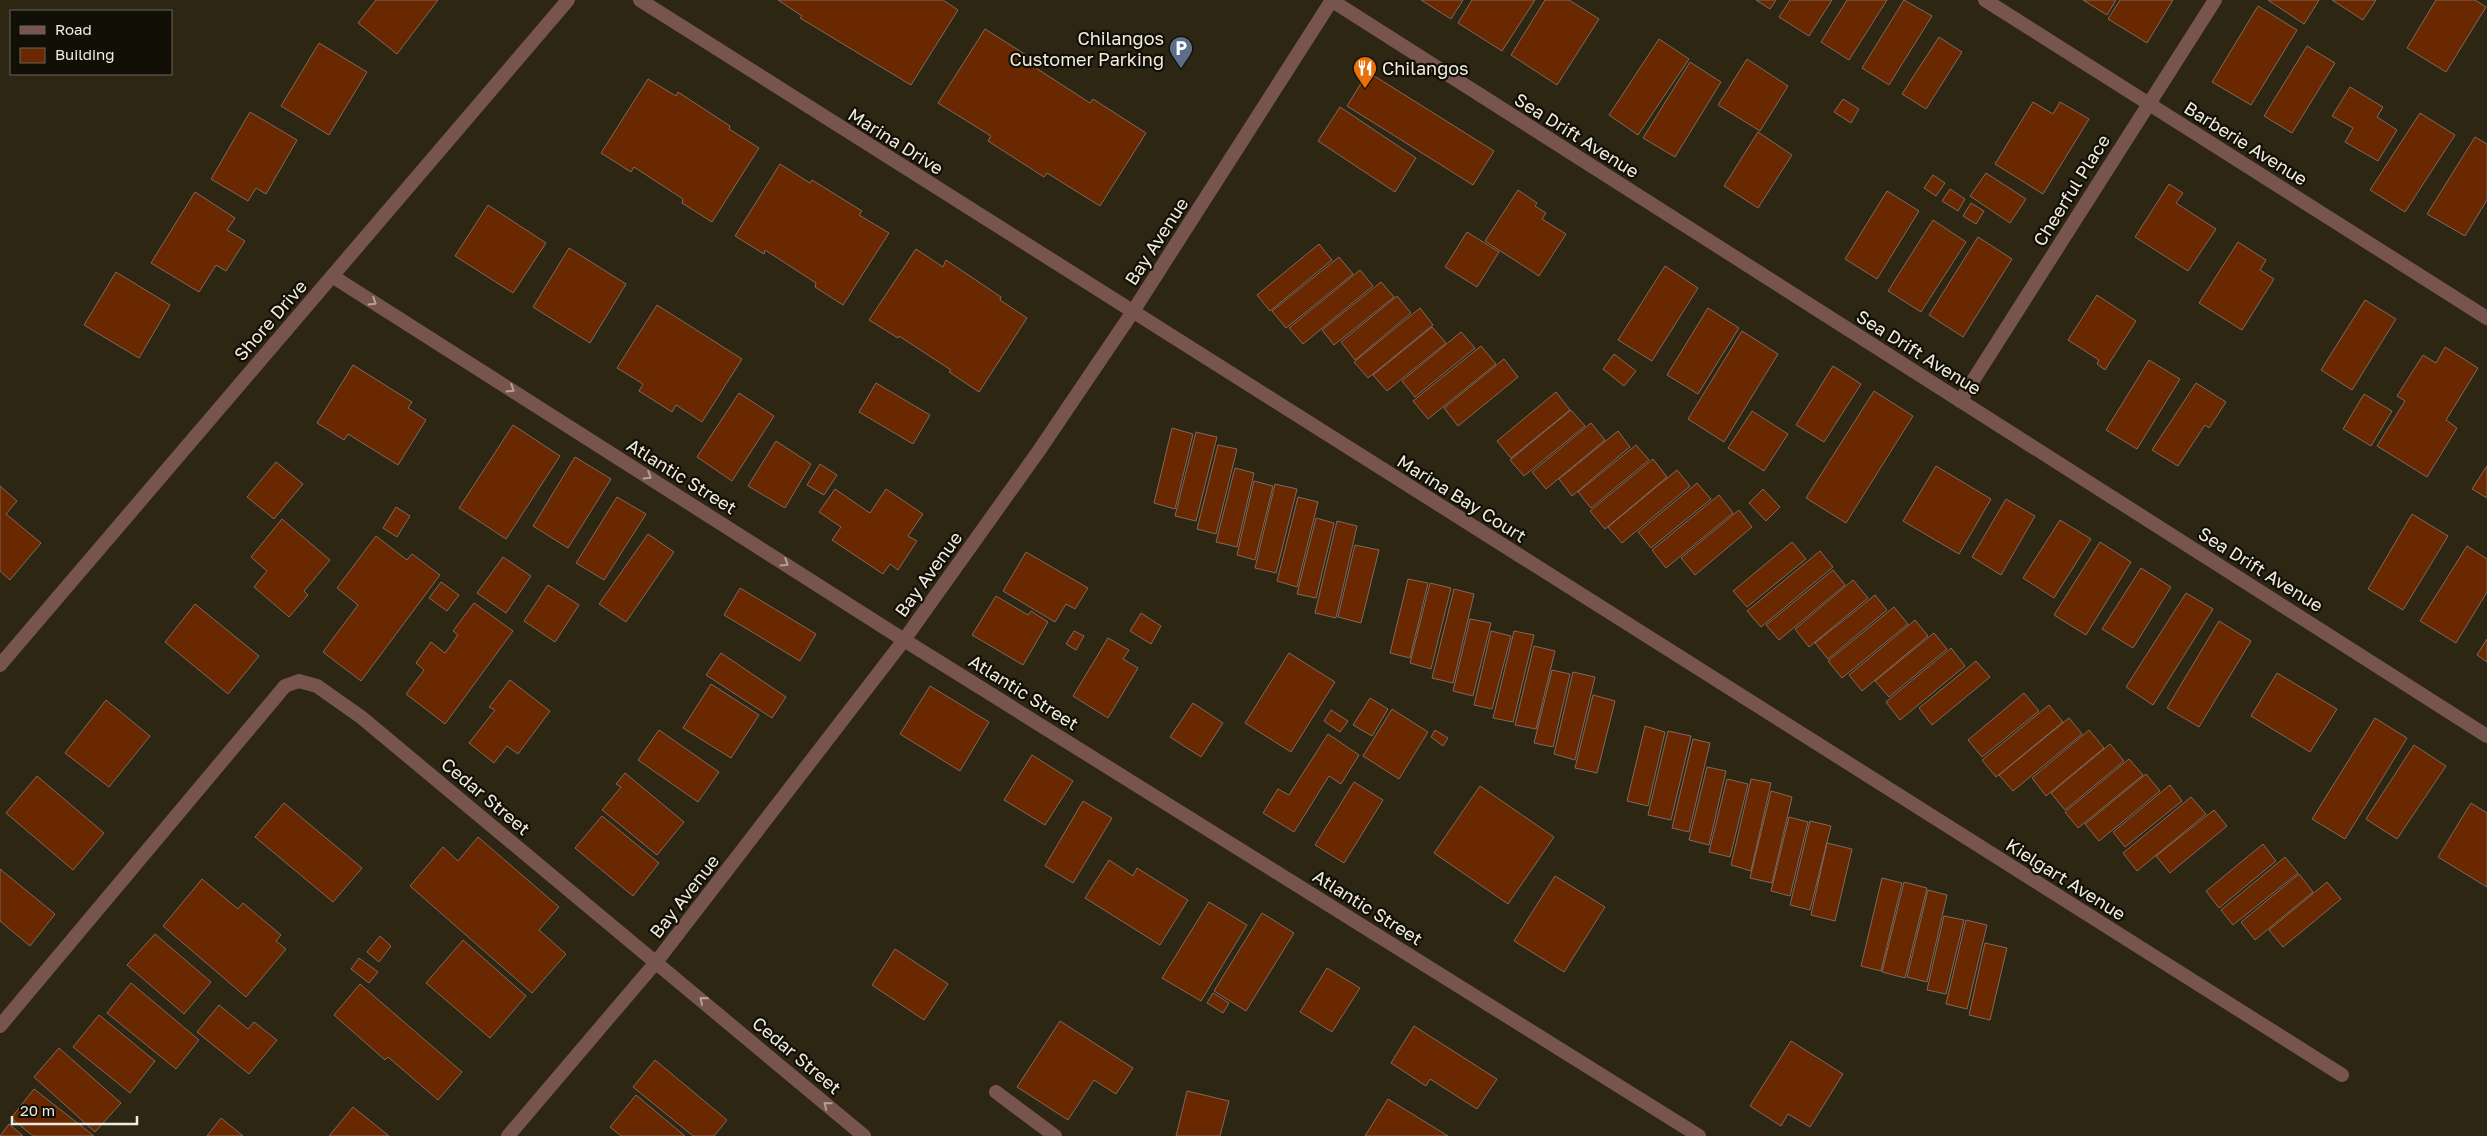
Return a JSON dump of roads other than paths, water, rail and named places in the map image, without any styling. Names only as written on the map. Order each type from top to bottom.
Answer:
[{"type":"street","name":"Shore Drive","points":[[0,665],[568,0]]},
{"type":"street","name":"Marina Drive","points":[[640,0],[1132,313]]},
{"type":"street","name":"Bay Avenue","points":[[508,1136],[657,962],[904,640],[1038,452],[1132,313],[1332,0]]},
{"type":"street","name":"Sea Drift Avenue","points":[[1332,0],[2487,736]]},
{"type":"street","name":"Barberie Avenue","points":[[1985,0],[2487,318]]},
{"type":"street","name":"Cheerful Place","points":[[1960,401],[2215,0]]},
{"type":"street","name":"Atlantic Street","points":[[332,276],[904,640],[1699,1136]]},
{"type":"street","name":"Marina Bay Court","points":[[1132,313],[1770,716]]},
{"type":"street","name":"Cedar Street","points":[[0,1026],[285,686],[299,681],[318,686],[361,717],[864,1136]]},
{"type":"street","name":"Kielgart Avenue","points":[[1770,716],[2342,1075]]},
{"type":"street","points":[[996,1092],[1055,1136]]},
{"type":"place","name":"Chilangos Customer Parking","points":[[1181,69]]},
{"type":"place","name":"Chilangos","points":[[1365,89]]}]
